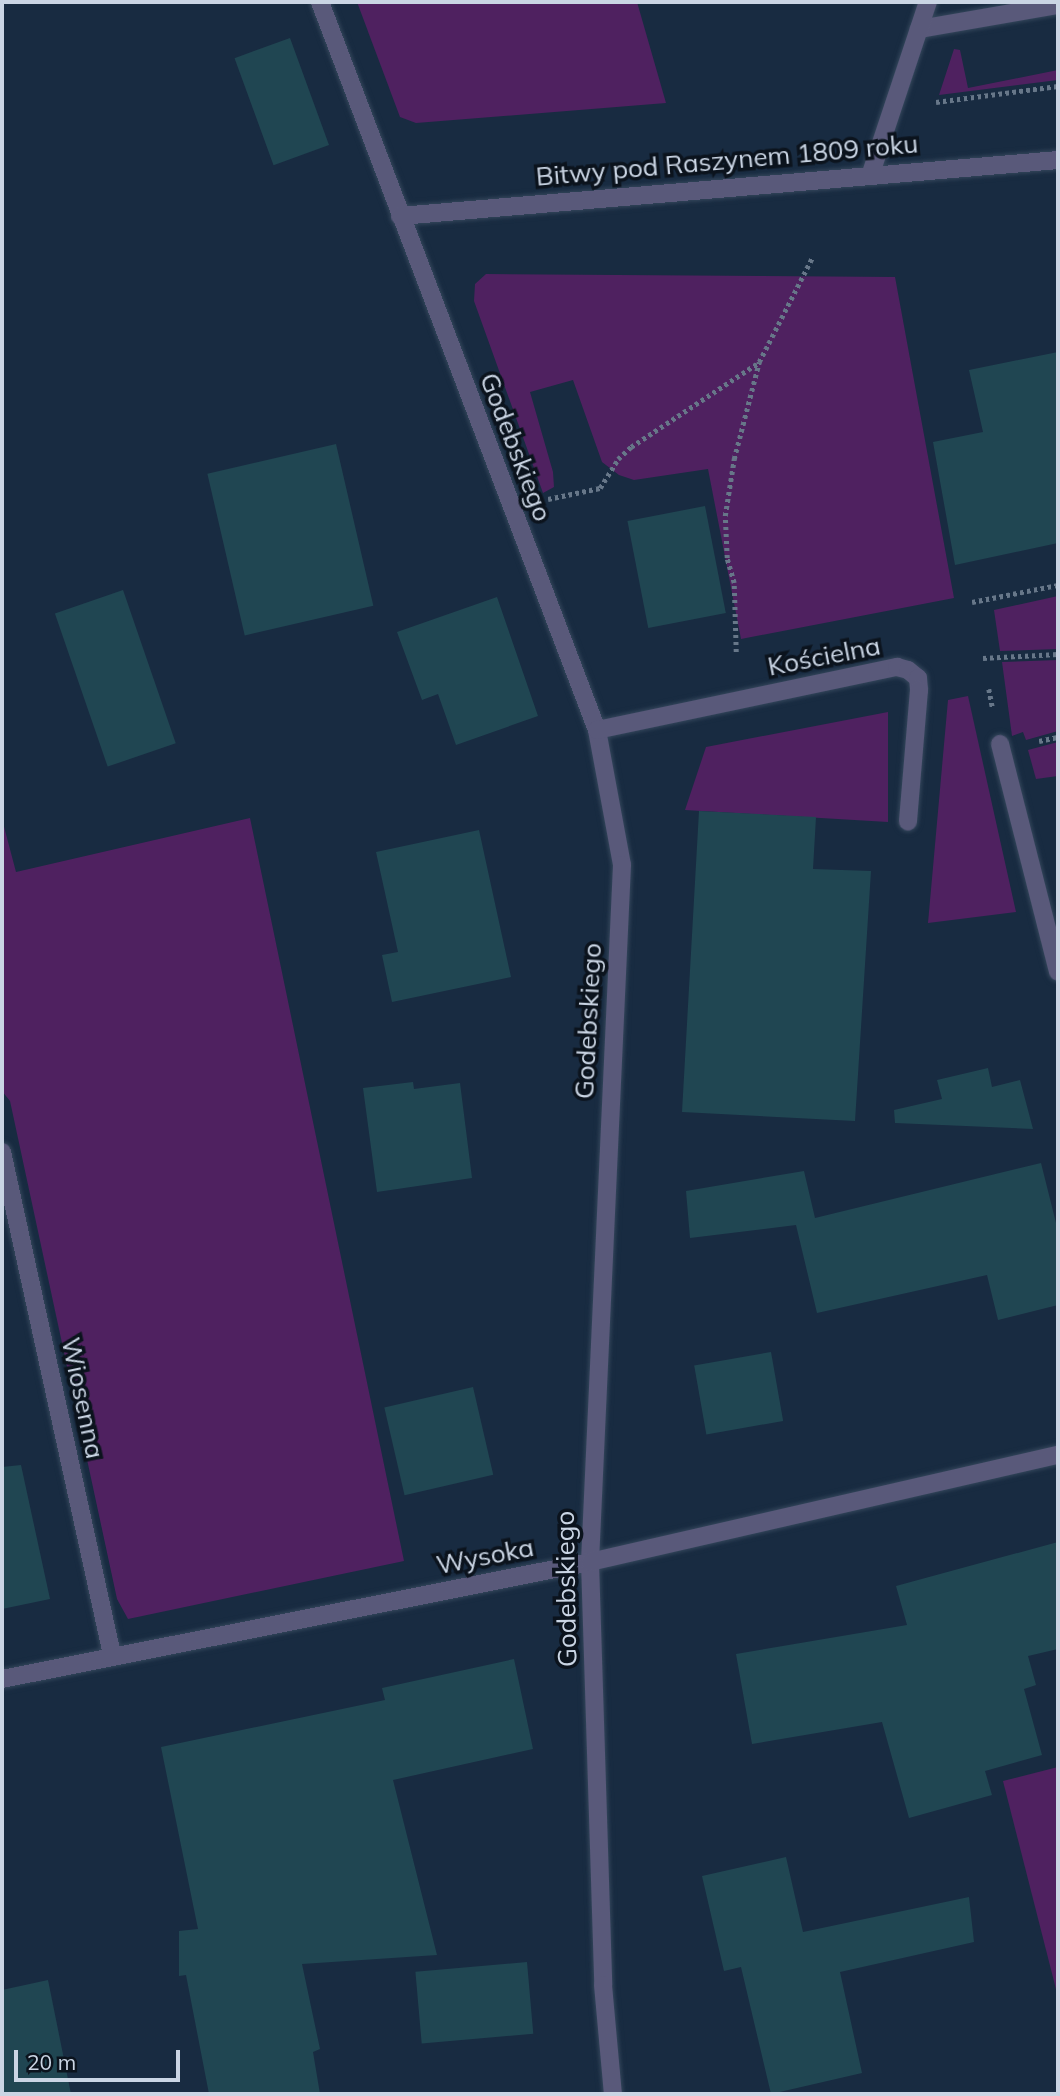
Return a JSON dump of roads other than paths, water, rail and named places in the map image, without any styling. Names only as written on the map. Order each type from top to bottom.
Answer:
[{"type":"street","name":"Godebskiego","points":[[320,2],[597,730],[622,865],[590,1562],[603,1985],[613,2094]]},
{"type":"street","points":[[871,173],[928,2]]},
{"type":"street","points":[[919,29],[1058,5]]},
{"type":"street","name":"Bitwy pod Raszynem 1809 roku","points":[[400,216],[871,173],[1058,160]]},
{"type":"street","name":"Kościelna","points":[[597,730],[897,667],[908,670],[918,678],[919,690],[908,821]]},
{"type":"street","points":[[1000,744],[1058,972]]},
{"type":"street","name":"Wiosenna","points":[[2,1152],[113,1655]]},
{"type":"street","name":"Wysoka","points":[[2,1679],[590,1562],[1058,1455]]}]
